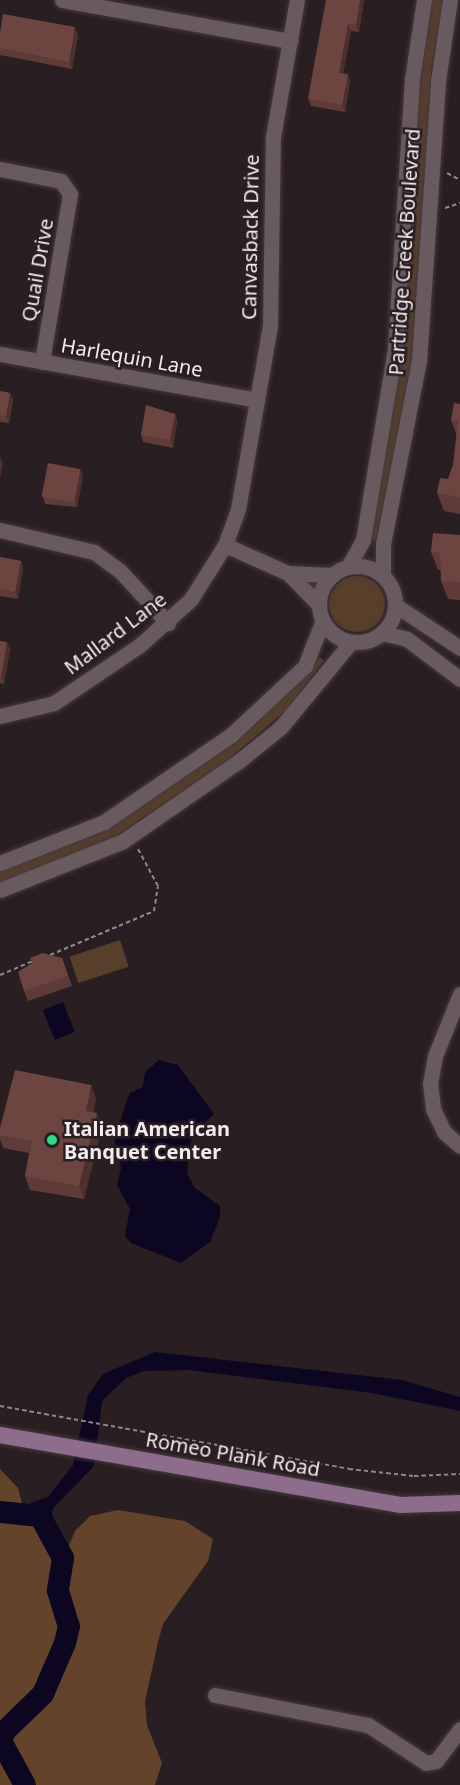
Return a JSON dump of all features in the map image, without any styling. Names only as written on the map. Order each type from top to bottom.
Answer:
[{"type":"main road","name":"Romeo Plank Road","points":[[0,1435],[400,1505],[460,1503]]},
{"type":"street","points":[[62,0],[121,5],[290,41]]},
{"type":"street","name":"Canvasback Drive","points":[[225,545],[238,509],[272,304],[273,137],[297,0]]},
{"type":"street","name":"Partridge Creek Boulevard","points":[[348,567],[363,540],[395,350],[411,89],[424,0]]},
{"type":"street","name":"Partridge Creek Boulevard","points":[[383,576],[383,544],[421,351],[438,81],[450,0]]},
{"type":"street","name":"Quail Drive","points":[[0,169],[67,186],[70,204],[42,362]]},
{"type":"street","name":"Harlequin Lane","points":[[0,354],[257,400]]},
{"type":"street","points":[[0,530],[94,552],[120,571],[168,623]]},
{"type":"street","points":[[225,545],[288,573],[333,575],[348,567],[367,567],[383,576],[395,605],[460,648]]},
{"type":"street","name":"Mallard Lane","points":[[0,716],[54,702],[168,623],[197,591],[225,545]]},
{"type":"street","points":[[288,573],[321,612],[331,632],[351,642]]},
{"type":"street","points":[[0,863],[104,822],[231,735],[305,666],[333,575]]},
{"type":"street","points":[[382,633],[395,605]]},
{"type":"street","points":[[0,890],[123,841],[239,762],[281,727],[351,642],[382,633],[407,639],[460,679]]},
{"type":"street","points":[[460,994],[435,1056],[430,1083],[434,1109],[444,1132],[460,1146]]},
{"type":"street","points":[[215,1695],[368,1725],[417,1761],[436,1761],[460,1729]]},
{"type":"path","points":[[447,173],[460,180]]},
{"type":"path","points":[[445,208],[460,202]]},
{"type":"path","points":[[47,956],[154,911],[158,886],[138,849]]},
{"type":"path","points":[[0,975],[36,960]]},
{"type":"path","points":[[0,1406],[63,1421],[349,1469],[414,1476],[460,1474]]},
{"type":"shaded area","points":[[431,0],[443,0],[431,73],[413,357],[376,540],[370,539],[404,322],[417,103]]},
{"type":"shaded area","points":[[351,576],[363,576],[377,584],[385,598],[383,615],[377,624],[363,632],[351,632],[334,620],[329,610],[329,598],[341,581]]},
{"type":"shaded area","points":[[318,657],[324,660],[286,710],[229,759],[107,842],[0,883],[0,871],[98,834],[219,753],[255,725]]},
{"type":"shaded area","points":[[120,940],[129,967],[78,983],[70,956]]},
{"type":"shaded area","points":[[63,1002],[75,1032],[55,1040],[43,1010]]},
{"type":"shaded area","points":[[159,1060],[178,1065],[214,1114],[192,1134],[187,1173],[194,1187],[220,1206],[220,1217],[210,1242],[181,1263],[131,1243],[125,1236],[130,1209],[117,1185],[121,1168],[114,1139],[123,1112],[130,1093],[143,1087],[145,1072]]},
{"type":"shaded area","points":[[155,1352],[402,1380],[460,1397],[460,1411],[372,1393],[188,1370],[144,1371],[126,1378],[102,1401],[94,1466],[54,1507],[50,1519],[30,1503],[48,1497],[73,1465],[88,1395],[103,1374]]},
{"type":"shaded area","points":[[0,1469],[18,1488],[22,1503],[53,1545],[68,1548],[75,1531],[90,1516],[118,1510],[185,1521],[213,1539],[208,1561],[163,1624],[158,1642],[145,1701],[147,1725],[162,1763],[155,1785],[0,1785]]},
{"type":"building","points":[[326,0],[360,0],[356,25],[348,23],[339,73],[348,74],[342,105],[308,99]]},
{"type":"building","points":[[3,14],[75,27],[69,62],[0,48]]},
{"type":"building","points":[[0,391],[10,393],[6,416],[0,415]]},
{"type":"building","points":[[454,403],[460,404],[460,497],[437,493],[440,478],[448,479],[453,465],[458,421],[451,420]]},
{"type":"building","points":[[146,405],[175,414],[170,440],[141,435]]},
{"type":"building","points":[[48,463],[80,469],[74,503],[42,496]]},
{"type":"building","points":[[433,533],[460,535],[460,582],[441,581],[440,552],[431,552]]},
{"type":"building","points":[[0,557],[21,561],[15,592],[0,589]]},
{"type":"building","points":[[0,641],[7,642],[1,677],[0,677]]},
{"type":"building","points":[[43,953],[62,958],[68,976],[24,991],[18,972],[32,963],[30,958]]},
{"type":"building","name":"Italian American Banquet Center","points":[[15,1070],[91,1085],[86,1111],[97,1113],[79,1186],[25,1176],[32,1141],[0,1135]]},
{"type":"waterway","points":[[0,1512],[40,1516],[63,1558],[58,1591],[69,1626],[65,1643],[43,1694],[5,1731],[1,1741],[25,1785]]},
{"type":"place","name":"Italian American Banquet Center","points":[[52,1140]]}]
